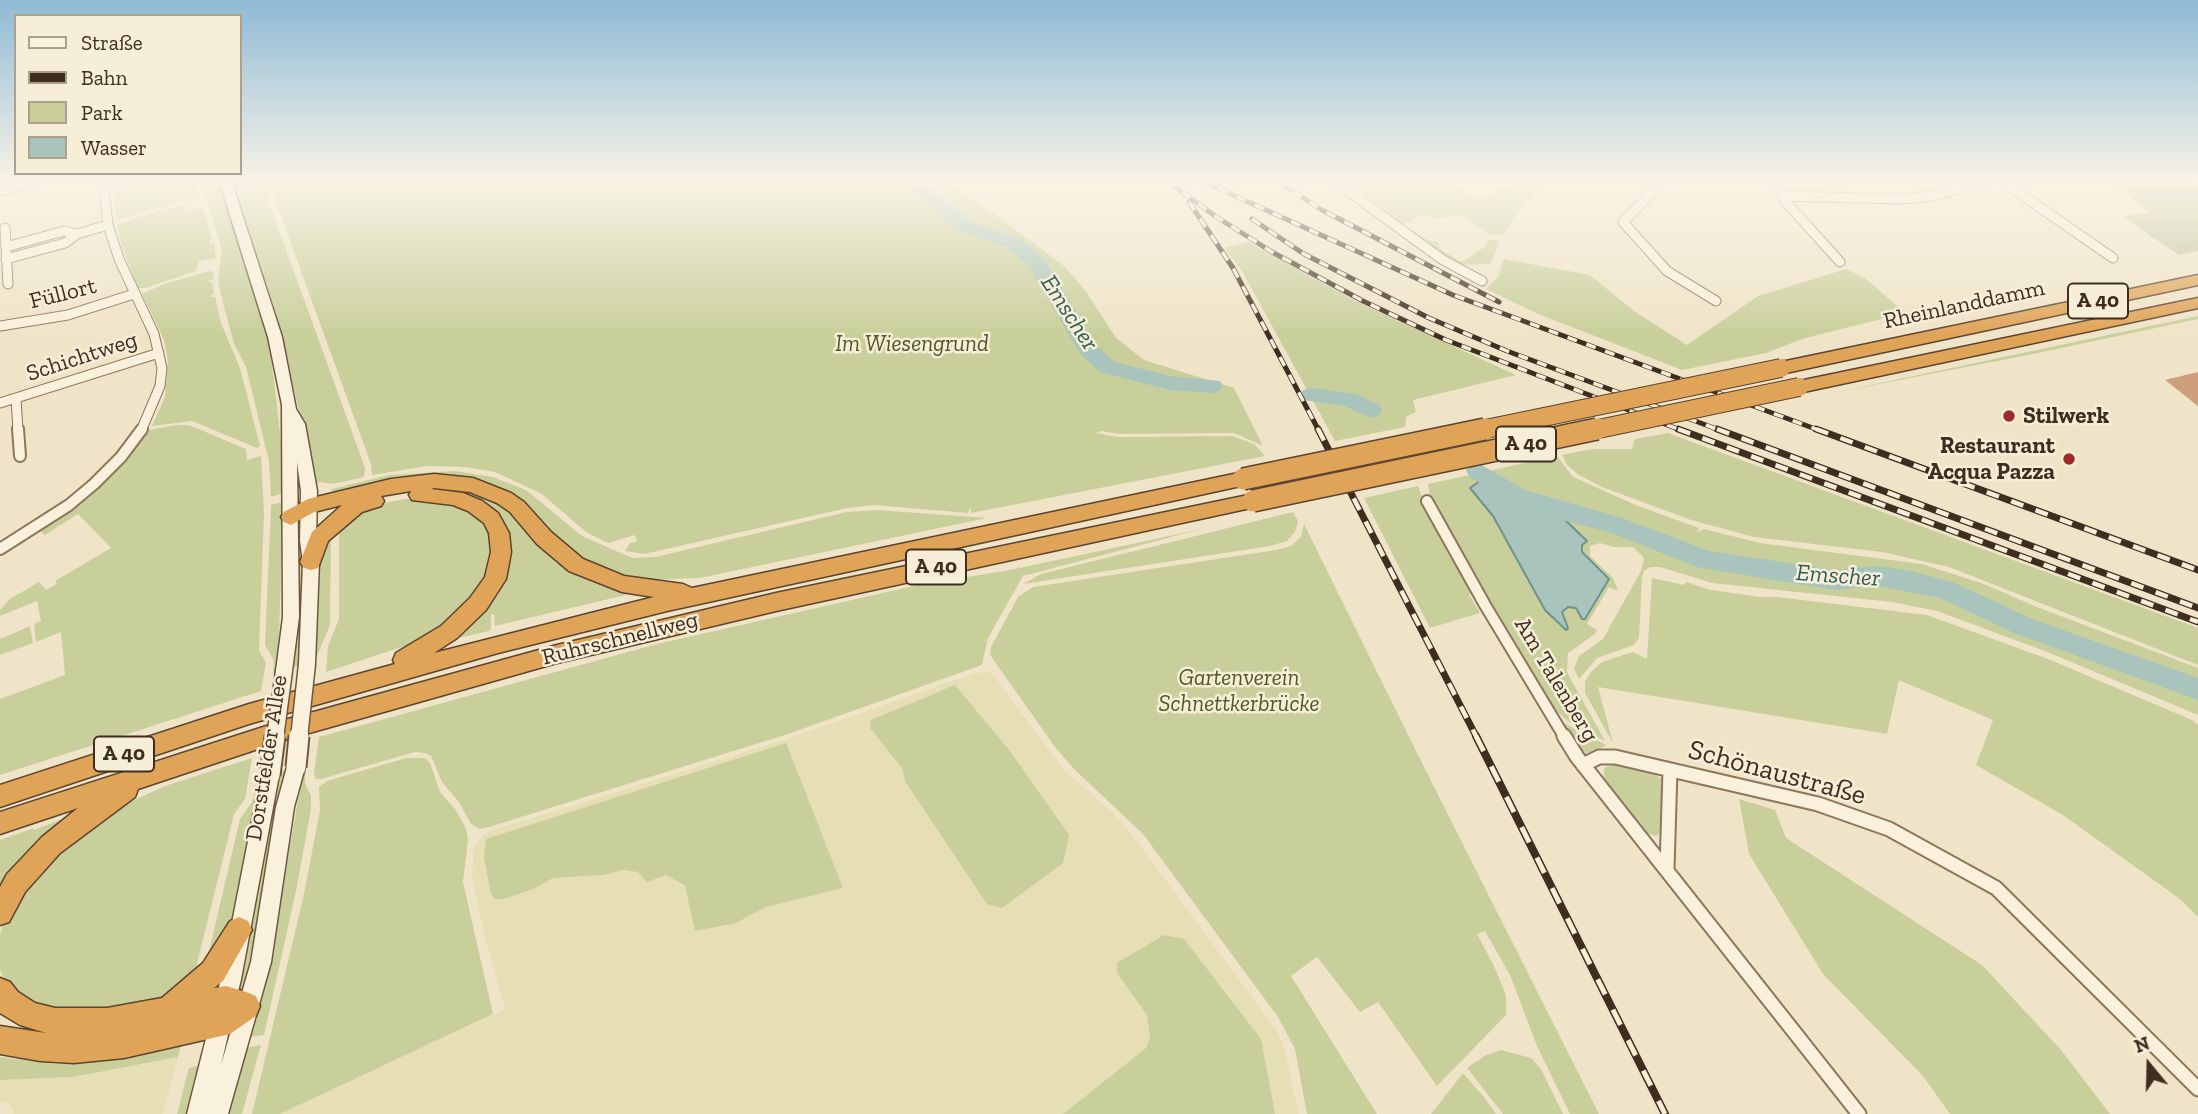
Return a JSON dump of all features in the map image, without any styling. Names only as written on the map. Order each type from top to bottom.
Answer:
[{"type":"highway","name":"Rheinlanddamm","points":[[1243,480],[2198,280]]},
{"type":"highway","name":"Rheinlanddamm","points":[[1253,501],[2198,303]]},
{"type":"highway","name":"Ruhrschnellweg","points":[[0,796],[190,733],[498,643],[733,587],[1243,480]]},
{"type":"highway","points":[[303,514],[417,482],[473,485],[504,498],[529,519],[560,553],[576,565],[604,578],[667,591],[733,587]]},
{"type":"highway","points":[[303,514],[424,494],[456,498],[475,506],[491,518],[499,533],[501,552],[498,568],[490,588],[468,615],[449,632],[404,660],[342,687]]},
{"type":"highway","name":"Ruhrschnellweg","points":[[0,823],[184,761],[334,715],[621,638],[776,602],[1253,501]]},
{"type":"highway","points":[[311,562],[323,533],[355,506]]},
{"type":"highway","points":[[0,913],[16,883],[31,864],[72,827],[124,790],[184,761]]},
{"type":"highway","points":[[163,1013],[198,988],[213,972],[239,930]]},
{"type":"highway","points":[[0,992],[8,1002],[30,1015],[55,1022],[107,1022],[163,1013],[231,1010]]},
{"type":"highway","points":[[0,1040],[40,1047],[74,1049],[124,1044],[231,1010]]},
{"type":"main road","name":"Dorstfelder Allee","points":[[217,1114],[239,930],[270,775],[291,617],[288,555],[309,491],[298,424],[289,405],[275,337],[242,232]]},
{"type":"main road","name":"Dorstfelder Allee","points":[[198,1114],[231,1010],[261,962],[285,807],[296,768],[307,664],[311,562],[303,514]]},
{"type":"street","points":[[5,232],[8,284]]},
{"type":"street","points":[[6,247],[60,232]]},
{"type":"street","points":[[70,232],[81,232]]},
{"type":"street","points":[[0,549],[69,506],[94,484],[132,443],[150,415],[160,386],[162,368],[159,353],[154,334],[118,259],[110,232]]},
{"type":"street","points":[[1404,232],[1443,260],[1482,281]]},
{"type":"street","points":[[1630,232],[1667,271],[1716,301]]},
{"type":"street","points":[[1814,232],[1840,262]]},
{"type":"street","points":[[2075,232],[2113,258]]},
{"type":"street","points":[[6,258],[65,243],[77,233]]},
{"type":"street","name":"Füllort","points":[[0,326],[68,315],[134,294]]},
{"type":"street","name":"Schichtweg","points":[[0,403],[159,353]]},
{"type":"street","name":"Schichtweg","points":[[16,398],[20,456]]},
{"type":"street","name":"Am Talenberg","points":[[1427,501],[1492,616],[1583,765],[1859,1114]]},
{"type":"street","name":"Schönaustraße","points":[[1583,765],[1599,757],[1615,757],[1818,804],[1889,829],[1996,888],[2198,1089]]},
{"type":"street","points":[[1667,869],[1670,770]]},
{"type":"shaded area","points":[[991,672],[1064,770],[1114,814],[1136,840],[1277,1031],[1285,1051],[1299,1114],[1275,1114],[1261,1039],[1117,973],[1147,1015],[1150,1038],[1146,1048],[1063,1114],[280,1114],[505,1009],[483,930],[472,876],[474,847],[487,832],[787,739],[975,673]],"holes":[[[484,858],[843,888],[766,907],[736,923],[666,875],[623,870],[604,875],[553,878],[536,888],[504,899]]]},
{"type":"shaded area","points":[[178,1057],[163,1114],[14,1114],[7,1103],[0,1103],[0,1080],[74,1077]]},
{"type":"green space","points":[[119,232],[210,232],[212,239],[209,243],[214,243],[216,258],[199,261],[196,271],[138,288]]},
{"type":"green space","points":[[216,232],[235,232],[270,347],[282,450],[283,493],[271,497],[269,461],[246,367],[234,344],[220,291],[218,279],[222,251]]},
{"type":"green space","points":[[249,232],[280,232],[365,468],[364,477],[333,484],[314,484],[310,455],[273,304]]},
{"type":"green space","name":"Im Wiesengrund","points":[[287,232],[1019,232],[1064,266],[1085,290],[1116,338],[1144,360],[1234,388],[1263,446],[1234,433],[1096,433],[1118,437],[1232,436],[1254,444],[1265,456],[971,513],[970,507],[968,513],[874,505],[847,508],[644,554],[625,551],[630,543],[637,542],[635,535],[608,543],[586,532],[542,494],[495,472],[464,467],[427,466],[372,475],[371,464]]},
{"type":"green space","points":[[1410,232],[1438,242],[1440,249],[1462,262],[1486,246],[1489,239],[1500,241],[1490,264],[1457,265]]},
{"type":"green space","points":[[1485,232],[1505,232],[1504,234],[1489,235]]},
{"type":"green space","points":[[2145,232],[2198,232],[2198,251],[2179,255]]},
{"type":"green space","points":[[1248,242],[1355,301],[1516,375],[1413,400],[1416,412],[1406,417],[1405,427],[1335,441],[1242,271],[1224,248]]},
{"type":"green space","points":[[1503,259],[1590,275],[1634,311],[1687,345],[1758,296],[1846,269],[1865,278],[1905,313],[1802,339],[1766,353],[1682,370],[1536,313],[1486,289],[1499,276]]},
{"type":"green space","points":[[209,271],[214,272],[213,279],[208,281],[213,284],[214,293],[210,297],[215,297],[221,323],[240,368],[260,446],[257,448],[192,421],[152,426],[165,397],[168,361],[164,340],[142,294],[164,284]]},
{"type":"green space","points":[[2198,316],[2198,319],[2028,355],[1833,393]]},
{"type":"green space","points":[[189,425],[246,449],[247,460],[261,456],[264,514],[259,650],[266,663],[261,691],[0,775],[0,699],[65,675],[61,632],[36,642],[34,624],[41,621],[37,601],[0,616],[0,610],[10,599],[39,582],[46,590],[57,584],[55,581],[111,548],[78,514],[45,535],[40,531],[95,491],[117,470],[149,430]]},
{"type":"green space","points":[[1668,433],[2198,628],[2198,665],[1949,567],[1882,552],[1754,537],[1691,520],[1602,487],[1579,475],[1567,465],[1562,455],[1592,449],[1632,449],[1635,439]]},
{"type":"green space","points":[[1557,456],[1573,477],[1638,506],[1699,528],[1697,532],[1704,529],[1760,543],[1922,564],[1984,584],[2198,668],[2198,715],[2050,653],[1937,611],[1892,602],[1712,583],[1660,567],[1650,567],[1644,571],[1642,577],[1639,638],[1634,645],[1597,658],[1579,679],[1574,669],[1579,656],[1603,639],[1641,571],[1644,558],[1633,547],[1614,547],[1600,543],[1590,546],[1590,556],[1613,578],[1618,591],[1609,587],[1587,624],[1597,630],[1568,653],[1567,672],[1605,741],[1569,722],[1554,709],[1526,668],[1433,507],[1429,491],[1428,484]]},
{"type":"green space","points":[[455,471],[493,477],[526,490],[582,536],[632,558],[655,557],[847,512],[877,510],[987,518],[700,578],[645,580],[588,565],[472,480],[331,495],[332,489],[389,475]]},
{"type":"green space","points":[[429,486],[462,489],[495,499],[511,510],[546,549],[563,563],[589,578],[630,594],[495,626],[494,614],[491,614],[489,631],[445,641],[484,607],[497,589],[510,557],[510,542],[501,518],[492,508],[471,497],[434,490],[395,493],[332,508],[332,505],[400,489]]},
{"type":"green space","points":[[1418,486],[1427,509],[1475,592],[1469,594],[1480,613],[1430,628],[1364,498]]},
{"type":"green space","points":[[404,499],[432,499],[457,504],[476,513],[489,526],[495,543],[484,588],[445,625],[408,645],[326,672],[328,646],[339,619],[339,523],[374,505]]},
{"type":"green space","points":[[283,502],[279,638],[276,673],[273,674],[274,661],[265,645],[271,505]]},
{"type":"green space","points":[[1293,512],[1298,521],[1295,532],[1287,541],[1270,546],[1023,584],[1041,574]]},
{"type":"green space","points":[[304,524],[299,666],[292,668],[298,526]]},
{"type":"green space","name":"Gartenverein Schnettkerbrücke","points":[[1304,524],[1599,1114],[1570,1114],[1537,1046],[1510,975],[1485,931],[1477,934],[1506,995],[1506,1015],[1437,1086],[1378,1002],[1360,1012],[1317,957],[1291,976],[1377,1114],[1307,1114],[1295,1049],[1278,1017],[1143,834],[1074,769],[1055,747],[990,655],[991,647],[1018,597],[1033,587],[1276,550],[1291,546],[1301,537]]},
{"type":"green space","points":[[1202,529],[1023,576],[988,638],[982,665],[785,735],[489,827],[480,829],[471,824],[459,802],[442,782],[431,756],[425,753],[415,752],[321,779],[316,779],[314,774],[319,737],[657,644],[918,585],[1010,570]]},
{"type":"green space","points":[[331,535],[330,625],[315,661],[320,552]]},
{"type":"green space","points":[[1652,578],[1760,597],[1927,615],[2048,659],[2192,720],[2198,725],[2198,917],[2180,899],[2063,815],[1976,765],[1993,720],[1899,680],[1887,734],[1598,687],[1613,743],[1585,693],[1585,682],[1602,662],[1633,652],[1647,659]]},
{"type":"green space","points":[[30,626],[33,643],[0,655],[0,639]]},
{"type":"green space","points":[[955,685],[1010,751],[1069,835],[1063,863],[1002,908],[987,904],[905,781],[902,768],[870,728],[871,720]]},
{"type":"green space","points":[[1560,721],[1604,744],[1606,746],[1581,755]]},
{"type":"green space","points":[[786,743],[843,888],[766,907],[736,923],[695,931],[685,886],[666,875],[647,882],[638,872],[623,870],[604,875],[553,878],[536,888],[504,899],[495,899],[491,894],[484,858],[486,839]]},
{"type":"green space","points":[[252,758],[245,799],[234,814],[192,984],[152,1008],[41,1011],[7,985],[0,970],[0,935],[8,909],[24,883],[106,813],[165,786]]},
{"type":"green space","points":[[406,758],[425,758],[430,763],[440,792],[455,809],[466,829],[468,840],[463,882],[493,1014],[280,1114],[252,1114],[304,894],[320,810],[319,787],[327,781]]},
{"type":"green space","points":[[306,764],[305,783],[311,796],[311,809],[296,891],[264,1035],[248,1037],[286,870]]},
{"type":"green space","points":[[1616,764],[1655,774],[1661,779],[1662,830],[1657,836],[1648,834],[1604,779],[1604,768]]},
{"type":"green space","points":[[286,770],[260,934],[245,985],[242,991],[233,992],[279,773]]},
{"type":"green space","points":[[261,778],[233,918],[227,937],[205,968],[240,819],[252,802],[258,779]]},
{"type":"green space","points":[[1739,799],[1775,810],[1786,838],[1982,965],[2061,1050],[2110,1114],[1950,1114],[1923,1076],[1823,974],[1749,854]]},
{"type":"green space","points":[[95,806],[0,896],[0,840]]},
{"type":"green space","points":[[1164,935],[1184,939],[1261,1039],[1275,1114],[1063,1114],[1146,1048],[1150,1038],[1147,1015],[1117,973],[1117,963]]},
{"type":"green space","points":[[261,1045],[242,1114],[226,1114],[245,1048]]},
{"type":"green space","points":[[181,1046],[178,1057],[73,1077],[0,1080],[0,1057],[56,1064],[108,1059]]},
{"type":"green space","points":[[1501,1050],[1531,1058],[1541,1069],[1563,1114],[1503,1114],[1467,1068],[1486,1055]]},
{"type":"green space","points":[[201,1065],[194,1114],[177,1114],[189,1068]]},
{"type":"green space","points":[[1463,1073],[1484,1097],[1496,1114],[1431,1114]]},
{"type":"water","points":[[1481,480],[1510,499],[1561,516],[1587,541],[1582,545],[1582,552],[1609,579],[1585,619],[1582,619],[1576,608],[1568,607],[1562,612],[1568,628],[1566,630],[1545,610],[1493,516],[1470,488]]},
{"type":"building","points":[[2198,372],[2198,406],[2165,380]]},
{"type":"waterway","name":"Emscher","points":[[982,232],[1014,243],[1036,261],[1088,350],[1108,367],[1170,383],[1212,386]]},
{"type":"waterway","name":"Emscher","points":[[1311,395],[1348,399],[1371,410]]},
{"type":"waterway","name":"Emscher","points":[[1478,471],[1517,496],[1561,511],[1614,524],[1706,560],[1835,580],[1877,576],[1946,590],[2023,626],[2198,689]]},
{"type":"railway","points":[[1209,232],[1233,268],[1319,431]]},
{"type":"railway","points":[[1240,232],[1363,301],[1446,340],[1683,431]]},
{"type":"railway","points":[[1271,232],[1304,254],[1429,318],[1507,351],[1722,431]]},
{"type":"railway","points":[[1314,232],[1453,295],[1821,431]]},
{"type":"railway","points":[[1364,232],[1499,302]]},
{"type":"railway","points":[[1318,429],[1477,738]]},
{"type":"railway","points":[[1678,429],[2198,622]]},
{"type":"railway","points":[[1717,429],[2198,608]]},
{"type":"railway","points":[[1816,429],[2198,570]]},
{"type":"railway","points":[[1477,738],[1665,1114]]},
{"type":"place","name":"Stilwerk","points":[[2009,416]]},
{"type":"place","name":"Restaurant Acqua Pazza","points":[[2069,459]]}]
